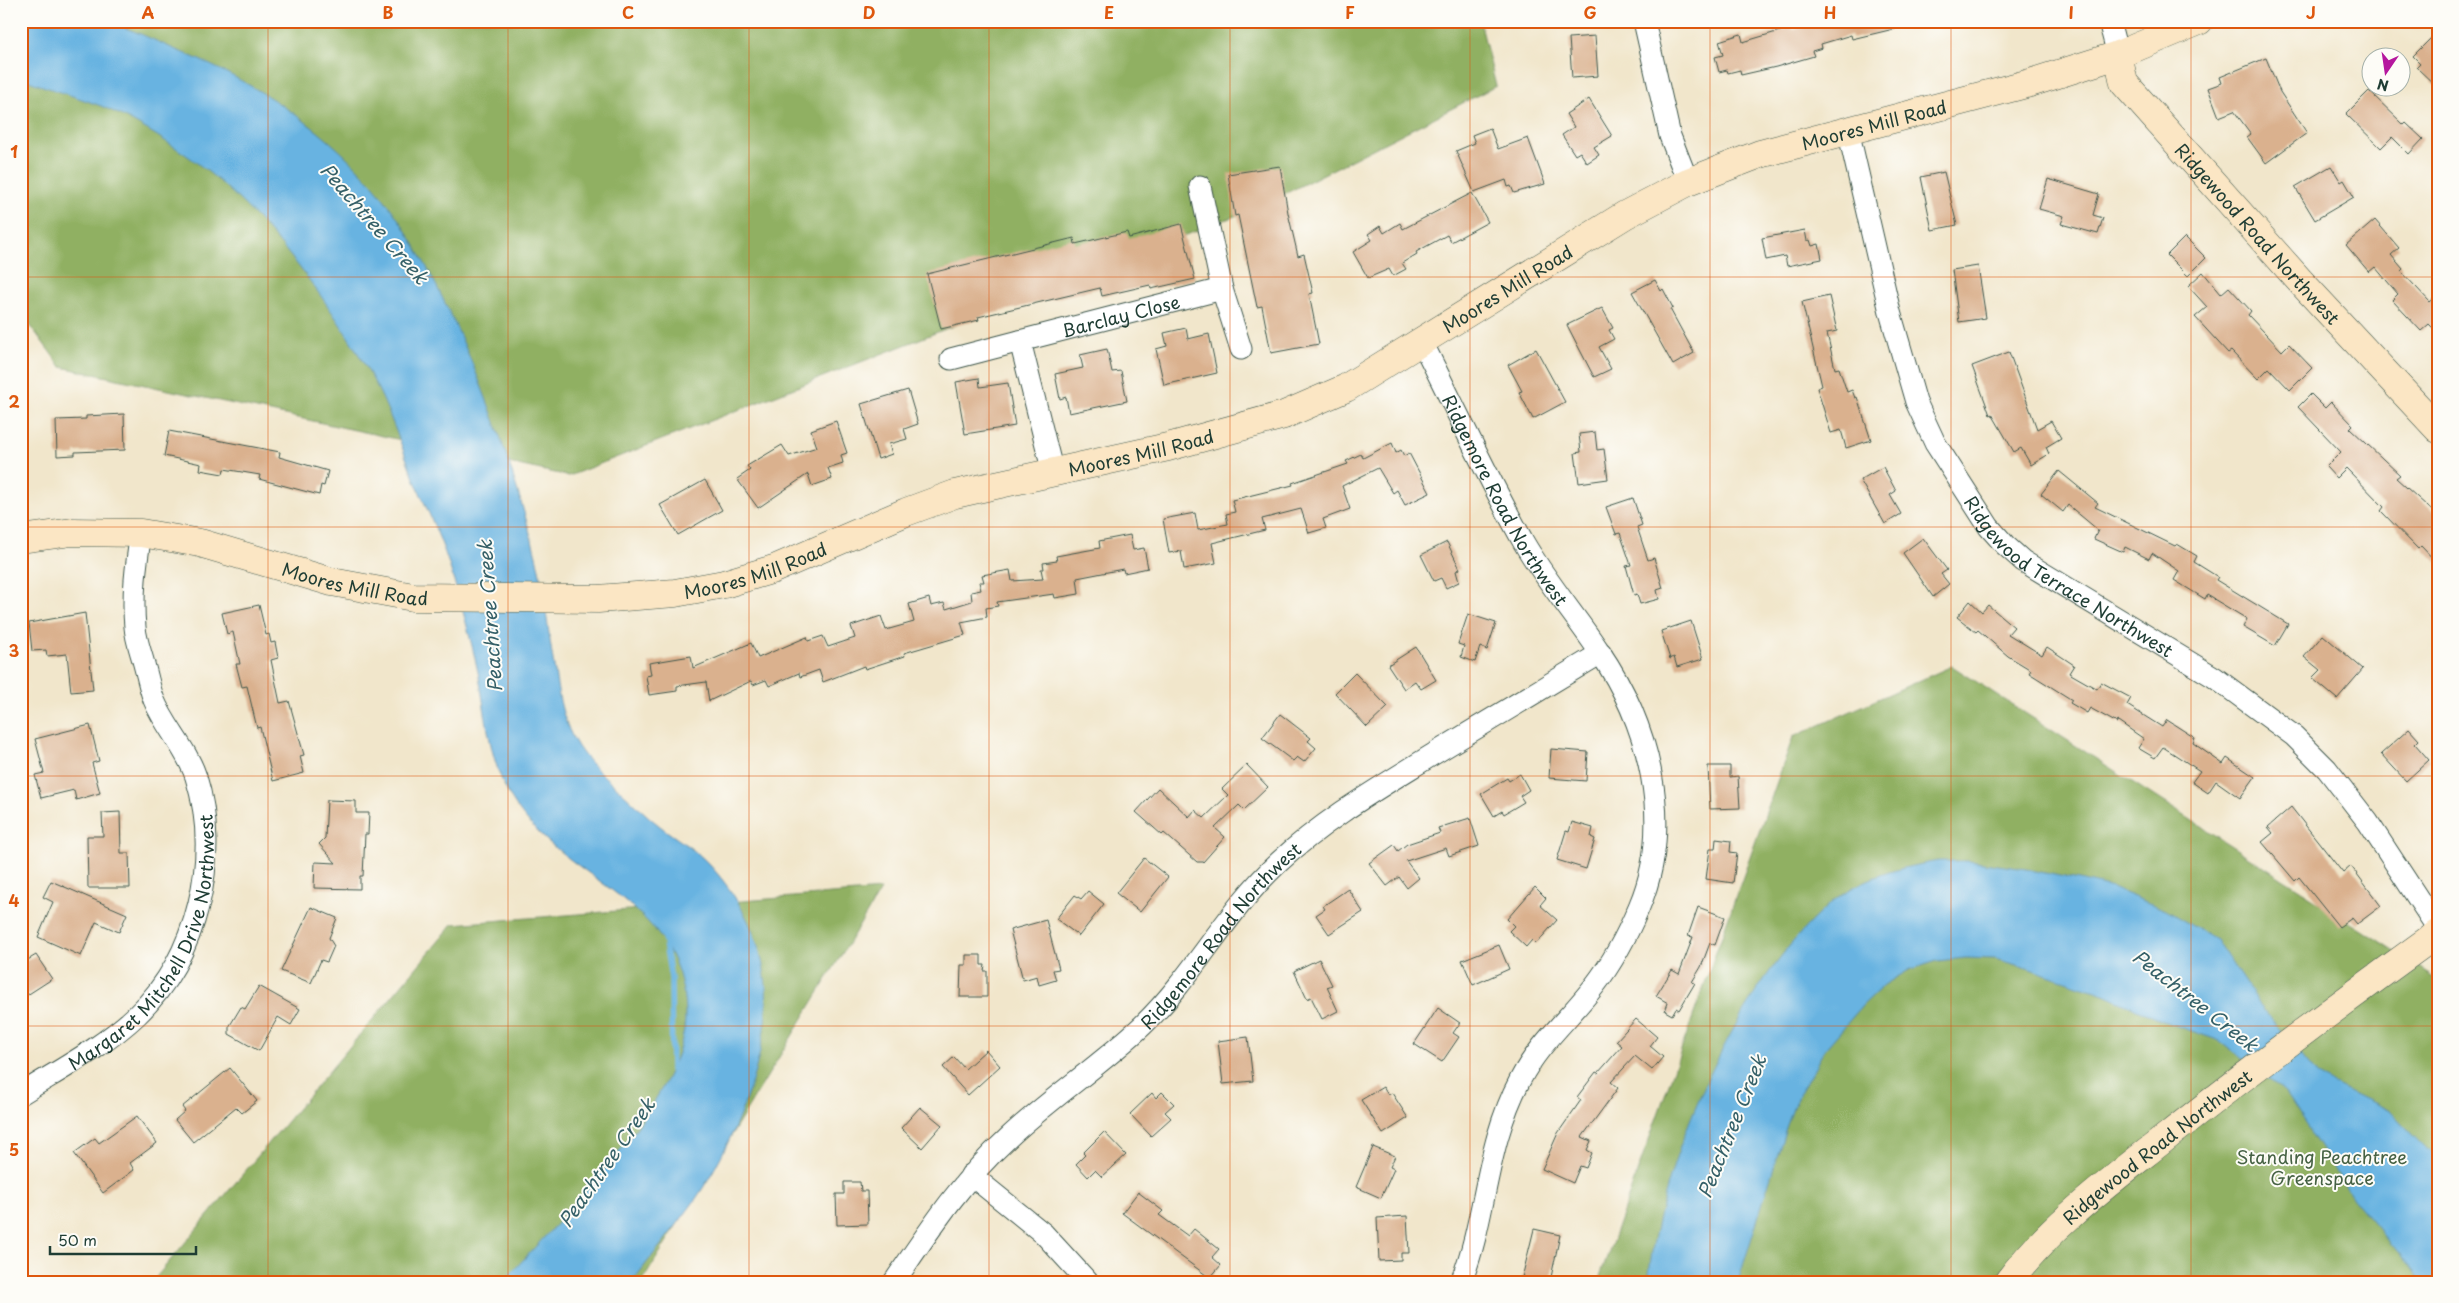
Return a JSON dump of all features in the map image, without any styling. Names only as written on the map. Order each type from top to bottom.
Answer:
[{"type":"street","points":[[1644,21],[1670,136],[1688,182]]},
{"type":"street","name":"Ridgewood Road Northwest","points":[[2109,21],[2124,83],[2294,274],[2438,429]]},
{"type":"street","name":"Moores Mill Road","points":[[21,539],[72,532],[141,534],[200,544],[332,582],[413,596],[598,600],[675,593],[724,584],[774,569],[906,512],[955,494],[1168,448],[1284,415],[1346,388],[1625,215],[1688,182],[1760,154],[2030,83],[2118,55],[2199,21]]},
{"type":"street","name":"Ridgewood Terrace Northwest","points":[[1848,130],[1890,312],[1916,402],[1935,443],[1989,527],[2005,545],[2023,560],[2214,677],[2294,736],[2327,769],[2368,822],[2438,929]]},
{"type":"street","points":[[1200,186],[1222,289],[1241,349]]},
{"type":"street","name":"Barclay Close","points":[[951,359],[1222,289]]},
{"type":"street","name":"Ridgemore Road Northwest","points":[[1421,340],[1524,542],[1601,653],[1621,688],[1640,732],[1654,782],[1656,810],[1655,843],[1650,874],[1640,905],[1626,934],[1595,984],[1542,1045],[1520,1080],[1493,1147],[1471,1249],[1461,1282]]},
{"type":"street","points":[[1020,341],[1053,473]]},
{"type":"street","name":"Margaret Mitchell Drive Northwest","points":[[21,1094],[103,1043],[138,1014],[166,979],[184,946],[198,908],[205,871],[205,830],[196,776],[185,752],[154,700],[135,629],[133,583],[141,534]]},
{"type":"street","name":"Ridgemore Road Northwest","points":[[894,1282],[944,1209],[971,1175],[1008,1138],[1146,1022],[1178,986],[1249,894],[1304,839],[1355,803],[1601,653]]},
{"type":"street","name":"Ridgewood Road Northwest","points":[[2008,1282],[2041,1242],[2123,1171],[2250,1070],[2438,933]]},
{"type":"street","points":[[971,1175],[1044,1234],[1088,1282]]},
{"type":"green space","points":[[21,21],[1480,21],[1496,86],[1263,205],[569,476],[61,367],[21,313]]},
{"type":"green space","name":"Standing Peachtree Greenspace","points":[[1952,666],[2438,979],[2438,1282],[1598,1282],[1793,737]]},
{"type":"green space","points":[[881,890],[642,1282],[152,1282],[453,924]]},
{"type":"water","points":[[74,19],[114,24],[207,64],[259,91],[308,124],[330,142],[371,183],[393,211],[421,256],[459,332],[495,421],[537,559],[559,694],[563,712],[573,738],[583,754],[602,774],[655,822],[706,861],[729,888],[747,919],[760,951],[764,969],[766,1013],[762,1041],[746,1099],[735,1128],[708,1181],[686,1213],[632,1282],[503,1282],[586,1192],[616,1156],[666,1081],[680,1045],[685,1012],[678,972],[663,940],[640,914],[554,847],[528,821],[507,791],[488,733],[472,647],[444,551],[383,400],[370,374],[332,312],[309,280],[260,221],[233,193],[205,169],[167,142],[120,115],[101,106],[21,78],[21,21]]},
{"type":"water","points":[[1939,861],[1969,861],[2026,869],[2112,888],[2166,910],[2216,940],[2262,1008],[2319,1077],[2390,1111],[2438,1160],[2438,1282],[2423,1282],[2353,1198],[2285,1093],[2220,1041],[2160,1020],[2107,995],[2024,967],[1995,959],[1966,958],[1937,961],[1909,970],[1884,985],[1863,1005],[1825,1049],[1796,1100],[1738,1282],[1648,1282],[1655,1235],[1668,1183],[1686,1130],[1709,1077],[1735,1026],[1765,979],[1797,937],[1831,903],[1843,894],[1855,886],[1882,874],[1910,866]]},
{"type":"building","points":[[1825,21],[1901,21],[1902,27],[1852,39],[1851,35],[1821,44],[1822,48],[1812,51],[1814,56],[1776,67],[1741,75],[1740,70],[1728,73],[1727,70],[1719,72],[1715,57],[1723,55],[1719,41],[1741,34],[1743,42],[1793,27],[1793,30]]},
{"type":"building","points":[[2438,31],[2438,88],[2416,67],[2420,63],[2413,56]]},
{"type":"building","points":[[1595,36],[1598,76],[1572,78],[1569,38]]},
{"type":"building","points":[[2266,58],[2280,92],[2307,133],[2266,163],[2247,137],[2251,134],[2234,111],[2219,117],[2208,88],[2222,83],[2220,77]]},
{"type":"building","points":[[2362,98],[2376,98],[2404,125],[2406,123],[2423,139],[2409,154],[2392,137],[2381,148],[2346,114]]},
{"type":"building","points":[[1589,99],[1612,136],[1594,147],[1599,155],[1587,163],[1580,152],[1575,155],[1562,135],[1574,127],[1566,114]]},
{"type":"building","points":[[1490,128],[1498,149],[1528,138],[1545,184],[1514,193],[1511,186],[1508,187],[1506,180],[1474,192],[1456,151],[1475,143],[1472,135]]},
{"type":"building","points":[[1280,166],[1298,256],[1304,254],[1313,293],[1309,294],[1319,344],[1271,353],[1262,306],[1257,307],[1238,215],[1235,216],[1228,174]]},
{"type":"building","points":[[2331,166],[2341,182],[2344,180],[2354,197],[2315,220],[2295,187]]},
{"type":"building","points":[[1944,172],[1957,225],[1932,230],[1921,177]]},
{"type":"building","points":[[2048,179],[2099,194],[2093,215],[2103,218],[2098,234],[2061,224],[2064,216],[2039,209]]},
{"type":"building","points":[[1472,193],[1488,222],[1451,242],[1447,235],[1416,252],[1417,254],[1402,263],[1406,269],[1393,276],[1389,269],[1368,278],[1353,252],[1372,240],[1368,234],[1380,226],[1384,233],[1400,223],[1403,229]]},
{"type":"building","points":[[2375,220],[2399,248],[2391,255],[2403,269],[2401,271],[2430,302],[2438,295],[2438,333],[2429,324],[2421,331],[2392,300],[2398,294],[2375,267],[2369,272],[2346,245]]},
{"type":"building","points":[[1181,224],[1195,279],[1151,289],[1150,285],[1102,296],[1100,288],[978,317],[979,320],[941,329],[927,274],[1074,238],[1075,244],[1127,232],[1129,238]]},
{"type":"building","points":[[1805,230],[1807,241],[1810,240],[1812,246],[1819,244],[1822,259],[1787,266],[1785,256],[1766,260],[1762,238]]},
{"type":"building","points":[[2185,237],[2206,258],[2188,276],[2167,255]]},
{"type":"building","points":[[1978,266],[1986,318],[1959,322],[1952,270]]},
{"type":"building","points":[[2203,272],[2221,294],[2229,287],[2251,311],[2248,315],[2282,351],[2289,344],[2312,368],[2290,390],[2269,368],[2258,379],[2231,351],[2228,353],[2195,317],[2207,307],[2188,286]]},
{"type":"building","points":[[1655,280],[1661,291],[1663,289],[1673,308],[1670,309],[1694,353],[1673,365],[1632,292]]},
{"type":"building","points":[[1829,296],[1837,331],[1827,333],[1835,369],[1839,368],[1847,392],[1852,390],[1855,398],[1857,397],[1871,440],[1846,448],[1841,430],[1831,433],[1817,388],[1822,386],[1802,302]]},
{"type":"building","points":[[1602,308],[1613,328],[1609,330],[1614,339],[1599,347],[1611,369],[1594,377],[1567,325]]},
{"type":"building","points":[[1186,328],[1188,339],[1209,334],[1217,373],[1164,385],[1156,349],[1167,346],[1164,333]]},
{"type":"building","points":[[1107,349],[1112,372],[1121,371],[1127,401],[1069,413],[1066,397],[1060,399],[1055,374],[1083,368],[1080,355]]},
{"type":"building","points":[[1536,349],[1565,402],[1533,419],[1519,392],[1522,391],[1508,365]]},
{"type":"building","points":[[2009,352],[2037,429],[2051,421],[2061,438],[2046,447],[2049,454],[2031,465],[2021,448],[2014,452],[1992,414],[1990,415],[1972,366]]},
{"type":"building","points":[[979,378],[980,387],[1008,383],[1015,426],[965,434],[956,382]]},
{"type":"building","points":[[908,390],[918,424],[904,429],[907,439],[889,444],[892,454],[878,459],[861,404]]},
{"type":"building","points":[[2311,394],[2325,408],[2331,402],[2353,425],[2350,428],[2400,475],[2396,478],[2438,516],[2438,564],[2421,546],[2418,549],[2381,511],[2384,507],[2346,468],[2336,478],[2326,467],[2341,452],[2298,407]]},
{"type":"building","points":[[124,414],[125,450],[75,452],[75,455],[57,456],[56,420],[86,419],[86,416]]},
{"type":"building","points":[[836,421],[847,453],[841,455],[843,463],[828,468],[832,479],[812,486],[808,474],[758,508],[737,479],[750,470],[747,466],[782,445],[789,456],[817,447],[811,430]]},
{"type":"building","points":[[169,431],[280,452],[279,457],[328,471],[324,486],[321,485],[319,495],[259,479],[260,475],[224,469],[223,474],[200,470],[201,464],[164,456]]},
{"type":"building","points":[[1595,432],[1597,450],[1604,449],[1608,479],[1579,483],[1575,453],[1581,452],[1579,434]]},
{"type":"building","points":[[1392,443],[1396,453],[1401,450],[1404,456],[1409,453],[1430,493],[1405,505],[1397,490],[1393,493],[1378,468],[1342,486],[1350,509],[1323,519],[1326,528],[1309,533],[1301,509],[1262,519],[1265,530],[1212,543],[1216,563],[1184,569],[1181,551],[1169,553],[1163,519],[1195,513],[1198,530],[1228,524],[1226,514],[1235,512],[1232,500],[1293,485],[1292,483],[1348,464],[1346,461],[1361,454],[1363,458]]},
{"type":"building","points":[[1883,467],[1896,491],[1890,495],[1901,514],[1885,524],[1860,480]]},
{"type":"building","points":[[2059,471],[2098,503],[2095,507],[2175,546],[2177,544],[2197,556],[2194,562],[2218,577],[2216,580],[2288,624],[2275,646],[2243,627],[2247,619],[2207,595],[2205,599],[2174,580],[2179,571],[2152,553],[2149,559],[2125,547],[2123,552],[2094,539],[2098,530],[2068,505],[2063,512],[2041,494]]},
{"type":"building","points":[[705,480],[722,510],[678,535],[660,505]]},
{"type":"building","points":[[1633,498],[1642,525],[1637,527],[1648,560],[1654,558],[1663,588],[1657,590],[1659,599],[1640,604],[1637,594],[1634,595],[1626,566],[1631,565],[1620,533],[1616,534],[1606,507]]},
{"type":"building","points":[[1130,535],[1133,550],[1144,548],[1148,568],[1124,573],[1123,569],[1077,578],[1079,594],[1055,598],[1054,594],[997,602],[998,606],[986,608],[987,617],[961,622],[965,635],[904,653],[905,656],[865,669],[864,666],[823,682],[819,670],[800,677],[799,673],[769,686],[766,680],[753,685],[751,681],[709,701],[706,682],[677,686],[677,691],[649,695],[646,676],[651,675],[649,663],[691,656],[693,668],[751,643],[758,658],[807,637],[808,641],[823,636],[828,647],[855,638],[851,626],[881,616],[886,630],[914,622],[909,604],[929,598],[931,606],[944,603],[946,609],[972,601],[971,592],[981,590],[979,582],[984,582],[982,575],[1010,570],[1012,581],[1043,579],[1041,569],[1044,569],[1043,563],[1057,561],[1056,556],[1100,548],[1099,541]]},
{"type":"building","points":[[1923,538],[1947,570],[1941,574],[1949,584],[1933,597],[1903,553]]},
{"type":"building","points":[[1447,542],[1460,569],[1456,571],[1459,582],[1446,588],[1441,578],[1434,581],[1421,555]]},
{"type":"building","points":[[1970,601],[1982,612],[1988,605],[2014,627],[2008,634],[2042,655],[2047,647],[2074,665],[2069,673],[2097,689],[2101,682],[2131,698],[2127,705],[2162,727],[2167,720],[2195,738],[2193,743],[2223,764],[2227,758],[2255,777],[2240,798],[2216,781],[2208,793],[2192,782],[2200,771],[2163,747],[2155,758],[2138,748],[2144,739],[2118,721],[2117,723],[2090,708],[2087,713],[2070,703],[2072,700],[2029,673],[2031,670],[2008,656],[1978,630],[1976,632],[1957,617]]},
{"type":"building","points":[[259,605],[266,635],[269,634],[271,643],[275,642],[278,658],[271,660],[280,703],[289,701],[304,755],[300,756],[304,773],[273,781],[260,727],[257,728],[247,686],[242,687],[236,664],[240,664],[233,632],[227,634],[222,613]]},
{"type":"building","points":[[85,613],[93,690],[71,692],[67,654],[47,656],[46,650],[32,651],[29,623]]},
{"type":"building","points":[[1468,614],[1496,623],[1487,650],[1480,647],[1475,662],[1461,657],[1464,646],[1458,644]]},
{"type":"building","points":[[1691,621],[1703,659],[1677,667],[1674,657],[1670,659],[1661,631]]},
{"type":"building","points":[[2323,635],[2363,669],[2337,699],[2312,678],[2320,670],[2304,657]]},
{"type":"building","points":[[1416,647],[1436,680],[1421,689],[1415,681],[1404,689],[1388,665]]},
{"type":"building","points":[[1355,673],[1388,707],[1367,727],[1335,693]]},
{"type":"building","points":[[1280,714],[1311,738],[1308,741],[1316,748],[1304,762],[1297,757],[1293,761],[1262,738]]},
{"type":"building","points":[[90,725],[99,761],[92,763],[100,793],[76,800],[74,790],[41,798],[35,775],[44,773],[35,739]]},
{"type":"building","points":[[2409,729],[2419,740],[2415,744],[2429,760],[2406,781],[2381,754]]},
{"type":"building","points":[[1551,749],[1588,752],[1586,781],[1549,778]]},
{"type":"building","points":[[1247,765],[1268,787],[1244,810],[1239,805],[1215,828],[1225,837],[1203,862],[1197,862],[1164,833],[1162,835],[1136,812],[1158,788],[1189,817],[1195,810],[1204,818],[1228,795],[1222,789]]},
{"type":"building","points":[[1708,766],[1730,766],[1730,777],[1738,776],[1740,808],[1710,809]]},
{"type":"building","points":[[1520,774],[1529,790],[1520,796],[1524,802],[1504,814],[1502,811],[1494,816],[1481,794],[1507,778],[1509,781]]},
{"type":"building","points":[[327,800],[356,801],[356,813],[369,813],[368,834],[365,834],[363,876],[360,876],[360,889],[314,888],[315,862],[336,863],[319,844],[325,838]]},
{"type":"building","points":[[2291,807],[2343,873],[2351,866],[2381,906],[2357,924],[2352,918],[2339,927],[2299,877],[2295,881],[2262,842],[2273,833],[2268,827]]},
{"type":"building","points":[[120,812],[121,853],[129,853],[130,888],[88,888],[87,836],[103,836],[102,813]]},
{"type":"building","points":[[1470,818],[1479,846],[1449,856],[1446,848],[1406,861],[1419,878],[1407,888],[1399,877],[1387,886],[1369,863],[1394,845],[1398,851],[1407,844],[1440,833],[1438,828]]},
{"type":"building","points":[[1572,822],[1593,828],[1591,837],[1595,839],[1586,869],[1557,860],[1566,831],[1569,832]]},
{"type":"building","points":[[1716,839],[1731,841],[1730,852],[1737,853],[1733,883],[1706,879],[1710,849],[1715,849]]},
{"type":"building","points":[[1144,858],[1168,877],[1140,912],[1116,893]]},
{"type":"building","points":[[51,881],[127,914],[119,932],[96,922],[81,956],[38,937],[53,902],[43,897]]},
{"type":"building","points":[[1535,887],[1546,898],[1540,905],[1557,920],[1536,944],[1532,940],[1526,947],[1509,931],[1514,926],[1507,919]]},
{"type":"building","points":[[1348,889],[1363,912],[1329,934],[1316,915],[1325,909],[1323,906]]},
{"type":"building","points":[[1088,891],[1104,904],[1079,936],[1056,919],[1075,895],[1081,899]]},
{"type":"building","points":[[311,907],[337,918],[329,938],[334,946],[327,962],[321,960],[311,983],[281,971]]},
{"type":"building","points":[[1698,907],[1725,917],[1715,945],[1710,943],[1701,967],[1692,982],[1695,983],[1679,1010],[1676,1008],[1672,1015],[1665,1011],[1668,1003],[1656,996],[1672,970],[1679,974],[1693,937],[1688,936]]},
{"type":"building","points":[[1046,920],[1059,969],[1053,970],[1056,980],[1039,985],[1037,976],[1023,980],[1010,930]]},
{"type":"building","points":[[1499,945],[1509,969],[1473,985],[1462,960]]},
{"type":"building","points":[[36,955],[52,979],[21,999],[21,964]]},
{"type":"building","points":[[966,955],[981,955],[981,965],[985,965],[984,971],[987,971],[987,997],[960,997],[961,965],[966,965]]},
{"type":"building","points":[[1319,959],[1332,985],[1327,987],[1338,1011],[1322,1019],[1311,997],[1307,999],[1294,971]]},
{"type":"building","points":[[259,986],[300,1009],[291,1025],[278,1017],[259,1051],[229,1034],[229,1027],[241,1007],[245,1009]]},
{"type":"building","points":[[1438,1008],[1460,1023],[1453,1033],[1459,1037],[1442,1062],[1414,1044]]},
{"type":"building","points":[[1636,1019],[1657,1037],[1650,1046],[1663,1057],[1652,1070],[1635,1056],[1611,1082],[1618,1088],[1582,1137],[1591,1141],[1587,1150],[1592,1153],[1586,1168],[1580,1166],[1573,1183],[1542,1169],[1558,1133],[1581,1100],[1577,1097],[1596,1072],[1598,1073],[1622,1046],[1616,1041]]},
{"type":"building","points":[[1248,1037],[1253,1081],[1223,1084],[1218,1041]]},
{"type":"building","points":[[986,1050],[1000,1066],[968,1095],[943,1067],[954,1057],[965,1069]]},
{"type":"building","points":[[230,1068],[257,1101],[242,1113],[236,1107],[193,1142],[175,1120],[185,1111],[182,1107]]},
{"type":"building","points":[[1383,1087],[1388,1095],[1392,1093],[1408,1118],[1383,1134],[1361,1100]]},
{"type":"building","points":[[1162,1092],[1174,1104],[1165,1112],[1171,1118],[1151,1136],[1130,1114],[1152,1093],[1156,1098]]},
{"type":"building","points":[[920,1107],[942,1125],[922,1148],[901,1128]]},
{"type":"building","points":[[137,1116],[157,1143],[130,1163],[134,1170],[103,1193],[74,1153],[95,1138],[99,1143]]},
{"type":"building","points":[[1104,1132],[1126,1155],[1102,1177],[1095,1170],[1088,1177],[1076,1164],[1085,1155],[1083,1153]]},
{"type":"building","points":[[1373,1147],[1395,1156],[1390,1167],[1394,1169],[1381,1198],[1356,1187]]},
{"type":"building","points":[[844,1182],[860,1182],[861,1191],[867,1191],[868,1224],[837,1225],[836,1194],[844,1194]]},
{"type":"building","points":[[1138,1192],[1163,1211],[1159,1215],[1188,1236],[1194,1229],[1219,1249],[1212,1257],[1221,1265],[1210,1278],[1122,1213]]},
{"type":"building","points":[[1407,1216],[1409,1253],[1401,1253],[1401,1260],[1379,1261],[1377,1218]]},
{"type":"building","points":[[1534,1229],[1560,1235],[1550,1282],[1521,1282]]},
{"type":"waterway","name":"Peachtree Creek","points":[[664,937],[671,978],[672,1070]]}]
